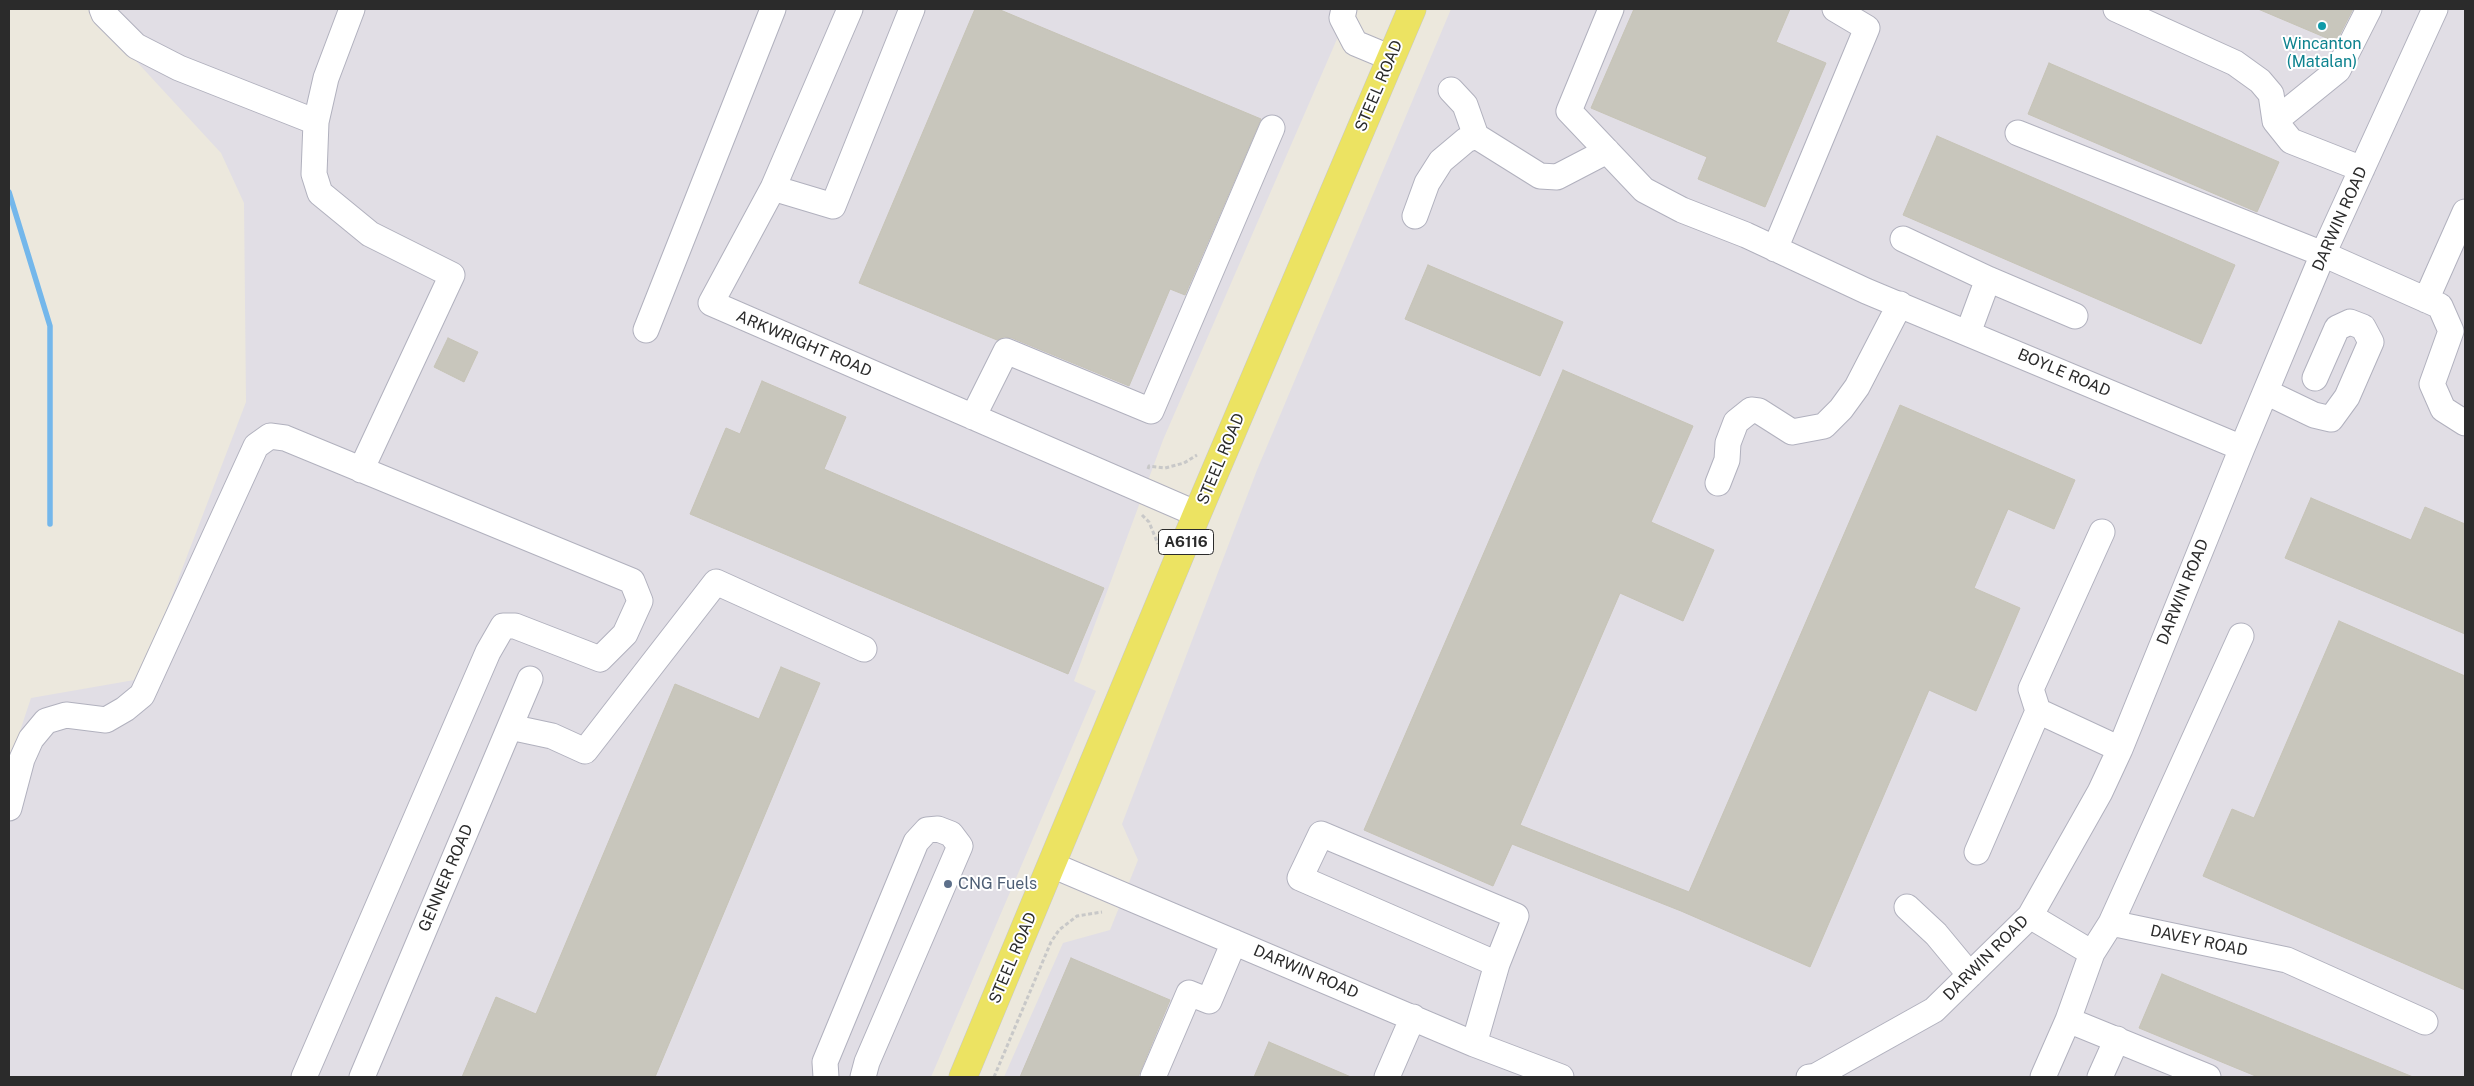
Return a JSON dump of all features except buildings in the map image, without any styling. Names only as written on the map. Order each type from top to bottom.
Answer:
[{"type":"main road","name":"STEEL ROAD","points":[[963,1077],[1197,514],[1412,9]]},
{"type":"street","points":[[102,9],[104,14],[136,46],[179,68],[316,122]]},
{"type":"street","points":[[352,9],[326,78],[316,122],[314,174],[320,193],[370,234],[452,275],[361,470]]},
{"type":"street","points":[[646,330],[774,9]]},
{"type":"street","name":"ARKWRIGHT ROAD","points":[[850,9],[774,188],[711,303],[1197,514]]},
{"type":"street","points":[[774,188],[833,206],[912,9]]},
{"type":"street","points":[[1344,9],[1342,18],[1355,44],[1391,58]]},
{"type":"street","name":"BOYLE ROAD","points":[[1611,9],[1569,111],[1644,190],[1682,210],[1746,235],[1893,302],[2242,448]]},
{"type":"street","points":[[1776,249],[1867,28],[1835,9]]},
{"type":"street","points":[[2116,9],[2235,63],[2260,81],[2271,94],[2275,121],[2291,141],[2362,169]]},
{"type":"street","points":[[2275,121],[2338,70],[2369,9]]},
{"type":"street","name":"DARWIN ROAD","points":[[1809,1077],[1816,1076],[1934,1010],[2030,916],[2100,792],[2120,749],[2323,254],[2435,9]]},
{"type":"street","points":[[1451,90],[1465,105],[1476,136],[1540,176],[1557,177],[1607,151]]},
{"type":"street","points":[[973,417],[1006,351],[1151,411],[1272,128]]},
{"type":"street","points":[[2018,133],[2323,254],[2440,306],[2452,331],[2432,384],[2443,409],[2465,422]]},
{"type":"street","points":[[1415,216],[1427,183],[1441,161],[1466,140],[1476,136]]},
{"type":"street","points":[[2426,300],[2465,212]]},
{"type":"street","points":[[1903,239],[2075,316]]},
{"type":"street","points":[[1968,333],[1988,278]]},
{"type":"street","points":[[1718,483],[1727,460],[1728,443],[1736,422],[1751,410],[1759,411],[1792,432],[1824,426],[1841,409],[1857,387],[1893,302]]},
{"type":"street","points":[[2266,392],[2314,415],[2331,419],[2347,398],[2371,342],[2363,327],[2350,322],[2336,328],[2316,378]]},
{"type":"street","points":[[9,808],[22,759],[31,739],[46,721],[66,715],[106,720],[125,709],[142,695],[256,446],[270,436],[285,438],[632,581],[640,601],[625,634],[600,659],[515,626],[503,626],[488,652],[304,1077]]},
{"type":"street","points":[[1977,852],[2038,711],[2031,689],[2102,532]]},
{"type":"street","points":[[510,727],[552,736],[585,751],[716,582],[864,649]]},
{"type":"street","points":[[2042,1077],[2068,1020],[2092,953],[2111,923],[2241,636]]},
{"type":"street","name":"GENNER ROAD","points":[[362,1077],[530,678]]},
{"type":"street","points":[[2038,711],[2120,749]]},
{"type":"street","points":[[826,1077],[825,1062],[916,842],[927,830],[938,829],[952,834],[960,846],[867,1062],[863,1077]]},
{"type":"street","points":[[1474,1044],[1497,964],[1516,916],[1320,834],[1300,878],[1497,964]]},
{"type":"street","name":"DARWIN ROAD","points":[[1052,865],[1474,1044],[1561,1077]]},
{"type":"street","points":[[1907,907],[1936,934],[1970,975]]},
{"type":"street","points":[[2030,916],[2092,953]]},
{"type":"street","name":"DAVEY ROAD","points":[[2111,923],[2287,960],[2425,1022]]},
{"type":"street","points":[[1153,1077],[1189,992],[1210,1001],[1234,942]]},
{"type":"street","points":[[1387,1077],[1413,1017]]},
{"type":"street","points":[[2068,1020],[2208,1077]]},
{"type":"street","points":[[2100,1077],[2117,1039]]},
{"type":"path","points":[[994,1077],[1051,942],[1059,930],[1078,916],[1099,911],[1106,913]]},
{"type":"shaded area","points":[[88,9],[1350,9],[1163,440],[1074,681],[1096,691],[931,1077],[9,1077],[9,764],[31,698],[140,679],[246,402],[244,203],[221,153]]},
{"type":"shaded area","points":[[1451,9],[2465,9],[2465,1077],[1004,1077],[1063,943],[1110,930],[1138,860],[1122,824],[1257,470]]},
{"type":"waterway","points":[[9,192],[50,326],[50,524]]},
{"type":"place","name":"Wincanton (Matalan)","points":[[2322,26]]},
{"type":"place","name":"CNG Fuels","points":[[948,884]]}]
